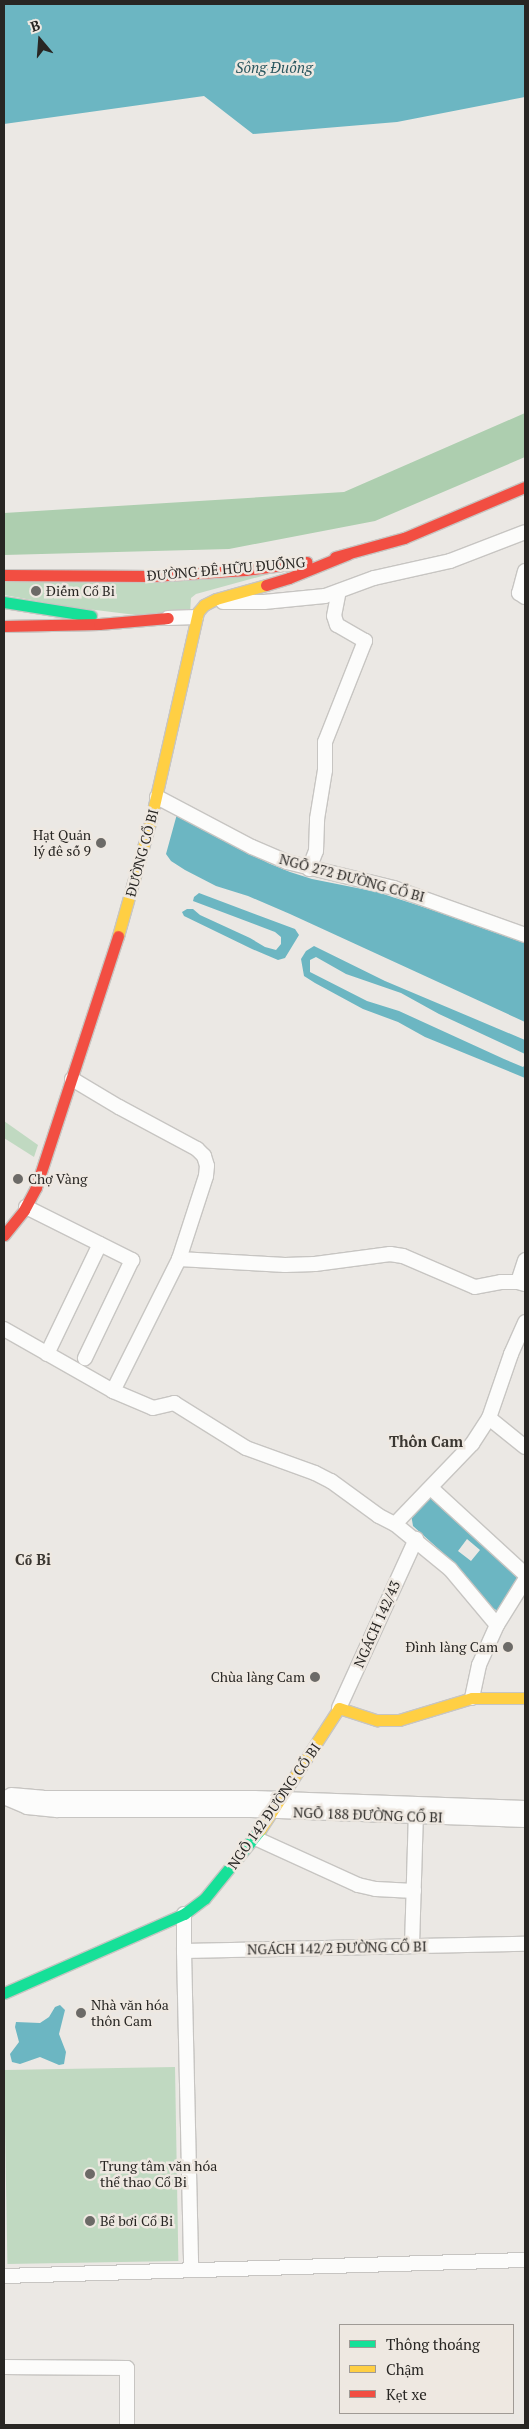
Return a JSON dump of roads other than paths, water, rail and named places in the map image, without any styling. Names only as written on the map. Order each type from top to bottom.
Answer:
[{"type":"street","name":"ĐƯỜNG ĐÊ HỮU ĐUỐNG","points":[[4,575],[137,576],[215,572],[277,566],[348,554],[404,538],[525,487]]},
{"type":"street","points":[[464,513],[525,499]]},
{"type":"street","points":[[208,602],[264,602],[325,596],[374,578],[450,561],[525,532]]},
{"type":"street","points":[[208,602],[289,578],[348,554]]},
{"type":"street","points":[[525,571],[519,593],[525,597]]},
{"type":"street","points":[[308,869],[316,851],[317,819],[324,770],[325,742],[365,641],[337,625],[334,616],[339,591]]},
{"type":"street","points":[[4,602],[132,622]]},
{"type":"street","name":"ĐƯỜNG CỔ BI","points":[[4,1236],[26,1207],[36,1188],[72,1079],[133,889],[157,797],[196,617],[200,608],[208,602]]},
{"type":"street","points":[[4,626],[132,622],[196,617]]},
{"type":"street","name":"NGÕ 272 ĐƯỜNG CỔ BI","points":[[157,797],[261,851],[308,869],[394,888],[525,935]]},
{"type":"street","points":[[72,1079],[118,1107],[196,1149],[204,1156],[207,1162],[206,1176],[179,1259],[113,1391]]},
{"type":"street","points":[[26,1207],[132,1260],[84,1358]]},
{"type":"street","points":[[47,1354],[100,1244]]},
{"type":"street","points":[[179,1259],[285,1265],[315,1264],[390,1254],[404,1256],[476,1286],[521,1283],[525,1260]]},
{"type":"street","points":[[395,1524],[472,1444],[489,1418],[511,1354],[525,1322]]},
{"type":"street","points":[[4,1330],[113,1391],[153,1408],[174,1403],[246,1448],[315,1473],[330,1481],[379,1516],[395,1524],[416,1539],[450,1569],[497,1625]]},
{"type":"street","points":[[489,1418],[525,1447]]},
{"type":"street","points":[[431,1488],[525,1574]]},
{"type":"street","name":"NGÁCH 142/43","points":[[339,1708],[416,1539]]},
{"type":"street","points":[[472,1698],[479,1665],[497,1625],[525,1580]]},
{"type":"street","points":[[339,1708],[356,1715],[377,1720],[399,1720],[472,1698],[525,1698]]},
{"type":"street","name":"NGÕ 142 ĐƯỜNG CỔ BI","points":[[4,1994],[108,1950],[184,1914],[216,1887],[255,1838],[339,1708]]},
{"type":"street","name":"NGÕ 188 ĐƯỜNG CỔ BI","points":[[4,1795],[27,1807],[57,1810],[277,1805],[416,1810],[525,1808]]},
{"type":"street","points":[[412,1946],[416,1810]]},
{"type":"street","name":"NGÕ 188 ĐƯỜNG CỔ BI","points":[[416,1810],[525,1820]]},
{"type":"street","points":[[255,1838],[358,1885],[376,1889],[414,1891]]},
{"type":"street","points":[[184,1914],[191,2270]]},
{"type":"street","name":"NGÁCH 142/2 ĐƯỜNG CỔ BI","points":[[184,1951],[525,1944]]},
{"type":"street","points":[[4,2276],[525,2260]]},
{"type":"street","points":[[4,2368],[127,2368],[126,2425]]},
{"type":"water","name":"Sông Đuống","points":[[4,4],[525,4],[525,97],[397,122],[253,134],[204,96],[4,124]]},
{"type":"water","points":[[177,814],[268,863],[290,872],[312,879],[377,892],[525,940],[525,1022],[290,914],[248,896],[216,886],[185,870],[171,861],[166,854]]},
{"type":"water","points":[[199,893],[295,929],[299,935],[285,958],[278,960],[184,916],[182,912],[187,909],[193,909],[200,915],[265,947],[276,950],[281,944],[281,937],[275,932],[193,901],[194,897]]},
{"type":"water","points":[[314,946],[385,981],[525,1040],[525,1054],[439,1014],[401,993],[346,974],[316,957],[310,960],[310,972],[367,1001],[399,1011],[504,1059],[523,1067],[525,1065],[525,1078],[425,1037],[398,1022],[363,1009],[315,983],[304,976],[301,959],[306,951]]},
{"type":"water","points":[[429,1498],[433,1498],[519,1578],[498,1611],[491,1607],[452,1561],[413,1526],[411,1514]],"holes":[[[467,1539],[480,1550],[471,1561],[458,1551]]]},
{"type":"water","points":[[60,2005],[65,2010],[59,2034],[66,2052],[64,2064],[59,2065],[40,2057],[20,2064],[12,2062],[10,2054],[19,2042],[15,2027],[16,2022],[40,2023],[49,2017],[55,2007]]},
{"type":"place","name":"Điếm Cổ Bi","points":[[36,591]]},
{"type":"place","name":"Hạt Quản lý đê số 9","points":[[101,843]]},
{"type":"place","name":"Chợ Vàng","points":[[18,1179]]},
{"type":"place","name":"Đình làng Cam","points":[[508,1647]]},
{"type":"place","name":"Chùa làng Cam","points":[[315,1677]]},
{"type":"place","name":"Nhà văn hóa thôn Cam","points":[[81,2013]]},
{"type":"place","name":"Trung tâm văn hóa thể thao Cổ Bi","points":[[90,2174]]},
{"type":"place","name":"Bể bơi Cổ Bi","points":[[90,2221]]},
{"type":"district","name":"Thôn Cam","points":[[426,1442]]},
{"type":"district","name":"Cổ Bi","points":[[33,1560]]}]
